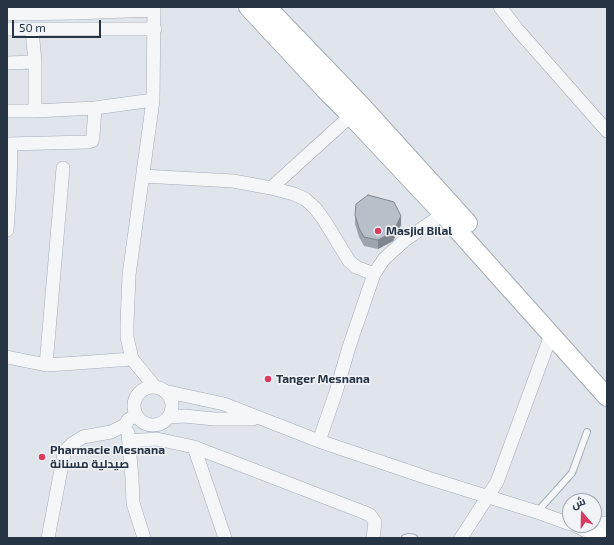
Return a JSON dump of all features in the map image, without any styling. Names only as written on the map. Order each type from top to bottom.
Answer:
[{"type":"main road","points":[[258,9],[356,111],[607,379]]},
{"type":"main road","points":[[448,210],[551,335],[607,397]]},
{"type":"street","points":[[500,7],[607,131]]},
{"type":"street","points":[[7,14],[74,13],[154,8],[153,100],[129,275],[127,324],[127,337],[134,362],[137,396],[134,405],[134,420],[129,441],[133,504],[144,538]]},
{"type":"street","points":[[7,29],[154,29]]},
{"type":"street","points":[[32,30],[35,62],[35,112]]},
{"type":"street","points":[[7,63],[35,62]]},
{"type":"street","points":[[7,111],[35,112],[95,108],[153,100]]},
{"type":"street","points":[[7,230],[10,186],[9,144],[88,142],[92,140],[93,136],[95,126],[95,108]]},
{"type":"street","points":[[271,188],[356,111]]},
{"type":"street","points":[[46,364],[63,168]]},
{"type":"street","points":[[143,176],[233,181],[294,194],[305,199],[315,208],[324,220],[348,261],[356,267],[374,274]]},
{"type":"street","points":[[319,441],[374,274],[389,254],[411,236],[448,210]]},
{"type":"street","points":[[461,538],[501,474],[551,335]]},
{"type":"street","points":[[7,357],[46,364],[134,362],[159,389],[171,399],[171,411],[165,421],[155,425],[134,420],[111,432],[83,437],[66,450],[48,538]]},
{"type":"street","points":[[137,396],[144,389],[159,389],[224,404],[259,419],[319,441],[488,497],[562,520]]},
{"type":"street","points":[[168,417],[184,416],[214,419],[259,419]]},
{"type":"street","points":[[129,441],[157,439],[194,447],[363,512],[370,515],[375,522],[373,538]]},
{"type":"street","points":[[194,447],[224,538]]},
{"type":"lane","points":[[538,512],[572,473],[587,432]]},
{"type":"lane","points":[[404,538],[414,538]]},
{"type":"building","name":"Masjid Bilal","points":[[368,195],[394,202],[401,216],[393,232],[378,240],[364,237],[359,228],[355,215],[356,204]]},
{"type":"place","name":"Masjid Bilal","points":[[378,231]]},
{"type":"place","name":"Tanger Mesnana","points":[[268,379]]},
{"type":"place","name":"Pharmacie Mesnana صيدلية مسنانة","points":[[42,457]]}]
